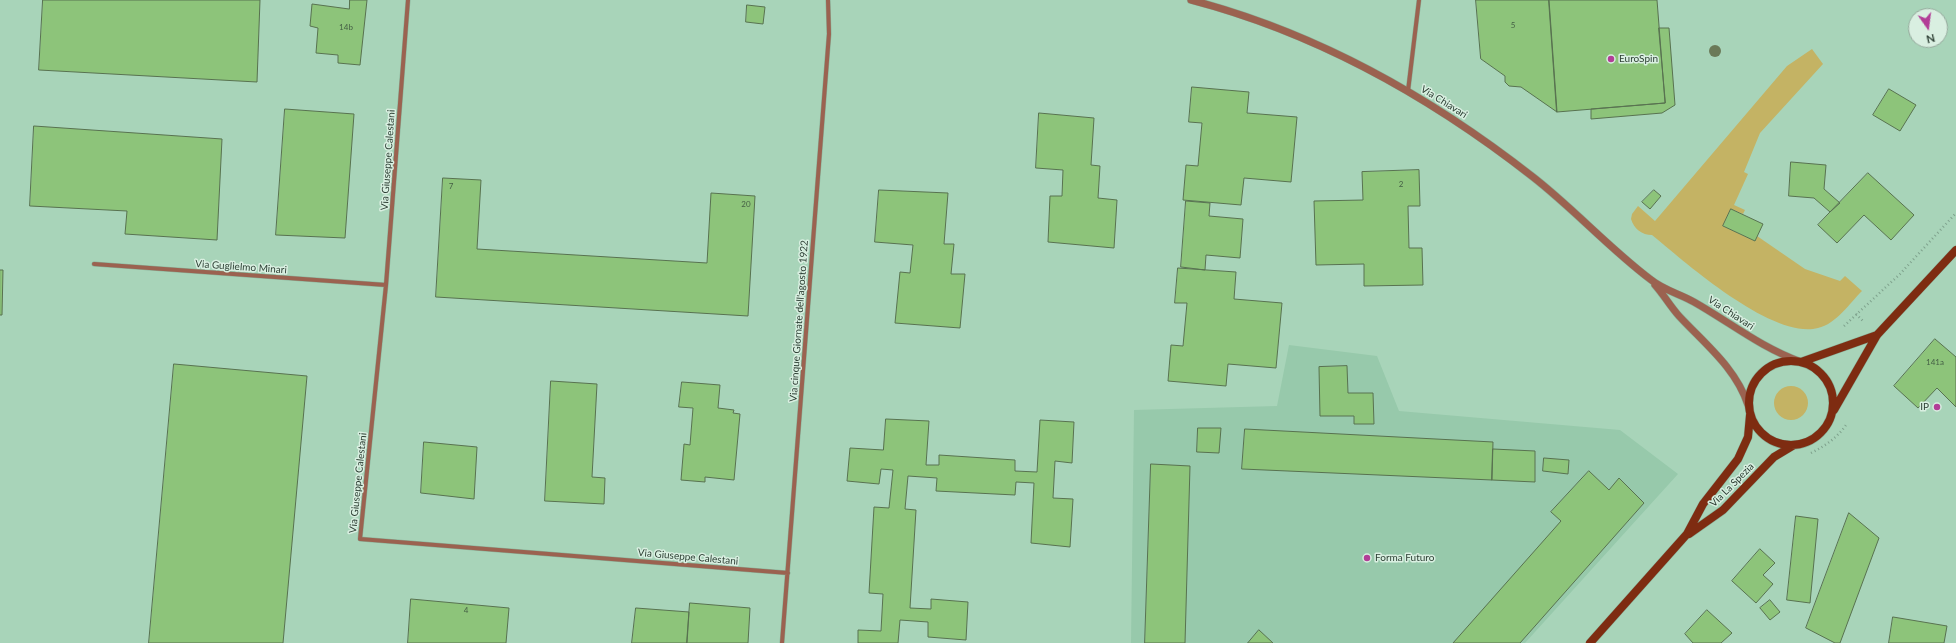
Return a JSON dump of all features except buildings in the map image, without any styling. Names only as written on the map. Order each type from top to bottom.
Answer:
[{"type":"main road","name":"Via La Spezia","points":[[1832,414],[1833,395],[1825,377],[1810,365],[1801,362],[1781,362],[1764,370],[1752,385],[1748,405],[1750,415],[1754,424],[1767,438],[1786,445],[1806,443],[1822,432],[1877,335],[1956,250]]},
{"type":"main road","name":"Via La Spezia","points":[[1801,362],[1877,335]]},
{"type":"main road","name":"Via La Spezia","points":[[1590,643],[1691,528],[1703,504],[1738,459],[1748,437],[1750,415]]},
{"type":"main road","name":"Via La Spezia","points":[[1682,540],[1723,510],[1774,457],[1796,445]]},
{"type":"street","name":"Via Giuseppe Calestani","points":[[408,0],[386,285],[360,539],[788,573]]},
{"type":"street","name":"Via cinque Giornate dell'agosto 1922","points":[[782,643],[829,34],[828,0]]},
{"type":"street","name":"Via Chiavari","points":[[1191,0],[1279,28],[1332,52],[1408,91],[1478,136],[1536,179],[1650,280],[1680,317],[1710,347],[1732,373],[1743,390],[1748,405]]},
{"type":"street","points":[[1408,91],[1420,0]]},
{"type":"street","name":"Via Guglielmo Minari","points":[[94,264],[386,285]]},
{"type":"street","name":"Via Chiavari","points":[[1650,280],[1694,302],[1761,344],[1801,362]]},
{"type":"path","points":[[1838,330],[1900,274],[1956,213]]},
{"type":"shaded area","points":[[1812,49],[1823,64],[1760,133],[1744,172],[1748,174],[1734,205],[1745,210],[1743,214],[1731,209],[1723,226],[1755,241],[1757,236],[1805,269],[1840,281],[1845,276],[1862,291],[1837,318],[1825,326],[1799,329],[1778,322],[1755,311],[1731,296],[1708,280],[1652,235],[1639,231],[1634,226],[1631,219],[1632,214],[1638,206],[1655,221],[1787,66]]},
{"type":"shaded area","name":"Forma Futuro","points":[[1289,345],[1377,356],[1399,411],[1620,430],[1678,474],[1525,643],[1131,643],[1134,410],[1277,406]]},
{"type":"shaded area","points":[[1788,386],[1794,386],[1798,387],[1805,393],[1808,403],[1807,410],[1801,417],[1794,420],[1788,420],[1784,419],[1777,413],[1774,406],[1774,400],[1775,396],[1781,389]]},
{"type":"place","name":"EuroSpin","points":[[1611,59]]},
{"type":"place","name":"IP","points":[[1937,407]]},
{"type":"place","name":"Forma Futuro","points":[[1367,558]]}]
